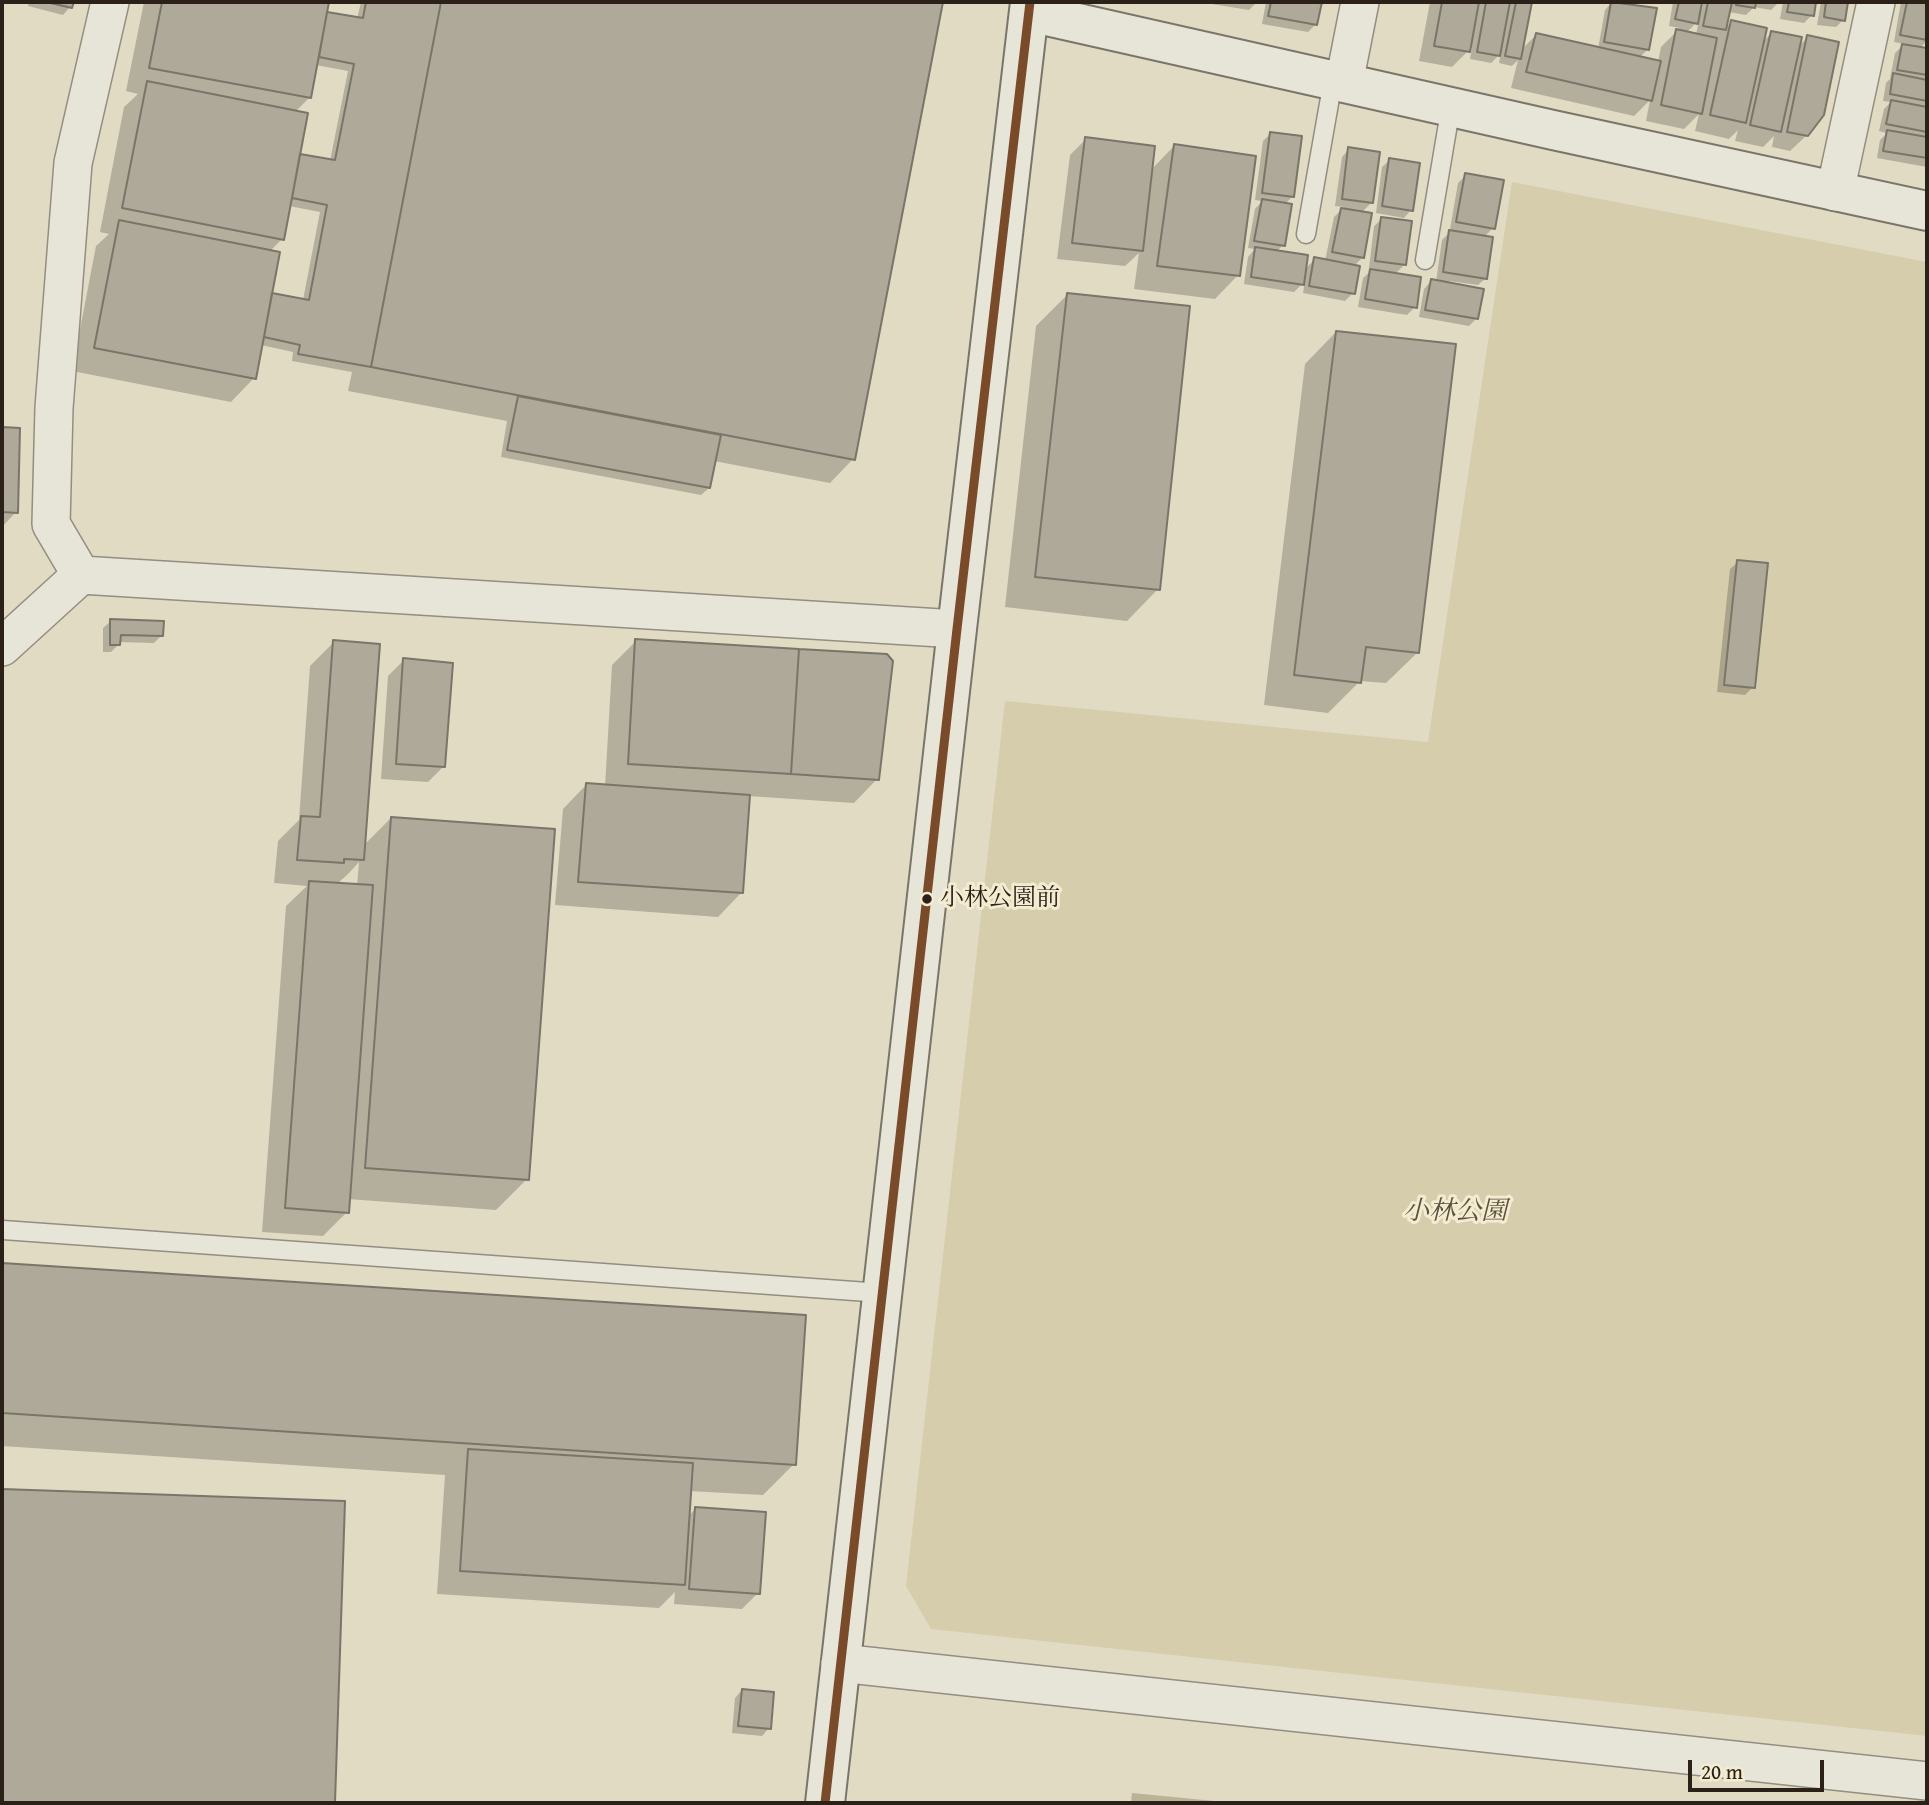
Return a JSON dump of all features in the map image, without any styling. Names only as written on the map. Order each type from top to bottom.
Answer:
[{"type":"street","points":[[81,575],[51,524],[54,408],[73,163],[110,2]]},
{"type":"street","points":[[1339,82],[1360,2]]},
{"type":"street","points":[[1835,192],[1876,2]]},
{"type":"street","points":[[825,1803],[1029,7],[1339,82],[1927,211]]},
{"type":"street","points":[[2,647],[81,575],[957,629]]},
{"type":"street","points":[[840,1663],[1927,1781]]},
{"type":"lane","points":[[1306,234],[1339,82]]},
{"type":"lane","points":[[1425,260],[1451,106]]},
{"type":"lane","points":[[3,1230],[882,1293]]},
{"type":"green space","name":"小林公園","points":[[1512,182],[1927,262],[1927,1736],[931,1629],[906,1586],[1005,701],[1428,742]]},
{"type":"shaded area","points":[[1132,1793],[1235,1803],[1131,1803]]},
{"type":"building","points":[[46,2],[74,2],[72,8]]},
{"type":"building","points":[[162,2],[329,2],[311,98],[149,68]]},
{"type":"building","points":[[366,2],[441,2],[371,367],[298,354],[300,345],[264,337],[272,293],[309,300],[327,205],[292,198],[300,154],[335,160],[354,64],[319,57],[327,12],[363,18]]},
{"type":"building","points":[[441,2],[943,2],[855,460],[371,367]]},
{"type":"building","points":[[1271,2],[1322,2],[1317,25],[1268,16]]},
{"type":"building","points":[[1442,2],[1479,2],[1470,52],[1434,46]]},
{"type":"building","points":[[1486,2],[1510,2],[1500,56],[1477,52]]},
{"type":"building","points":[[1516,2],[1532,2],[1521,59],[1505,56]]},
{"type":"building","points":[[1611,2],[1657,8],[1649,50],[1604,42]]},
{"type":"building","points":[[1679,2],[1702,2],[1698,24],[1675,19]]},
{"type":"building","points":[[1708,2],[1732,2],[1726,30],[1703,26]]},
{"type":"building","points":[[1736,2],[1756,2],[1755,8],[1736,5]]},
{"type":"building","points":[[1789,2],[1816,2],[1814,16],[1787,12]]},
{"type":"building","points":[[1826,2],[1848,2],[1845,21],[1824,17]]},
{"type":"building","points":[[1907,2],[1927,2],[1927,40],[1900,35]]},
{"type":"building","points":[[1731,20],[1767,28],[1746,123],[1710,115]]},
{"type":"building","points":[[1676,29],[1717,38],[1702,114],[1661,105]]},
{"type":"building","points":[[1771,31],[1802,37],[1781,132],[1750,125]]},
{"type":"building","points":[[1536,33],[1661,61],[1652,101],[1526,72]]},
{"type":"building","points":[[1807,35],[1839,42],[1824,115],[1808,136],[1787,132]]},
{"type":"building","points":[[1902,44],[1927,48],[1927,75],[1897,70]]},
{"type":"building","points":[[1893,73],[1927,80],[1927,101],[1890,94]]},
{"type":"building","points":[[147,81],[308,113],[284,240],[122,208]]},
{"type":"building","points":[[1891,100],[1927,107],[1927,132],[1886,124]]},
{"type":"building","points":[[1887,130],[1927,137],[1927,158],[1883,151]]},
{"type":"building","points":[[1270,132],[1302,136],[1294,197],[1262,193]]},
{"type":"building","points":[[1085,137],[1155,146],[1143,251],[1072,243]]},
{"type":"building","points":[[1174,144],[1256,156],[1240,276],[1157,266]]},
{"type":"building","points":[[1348,147],[1380,152],[1373,203],[1342,199]]},
{"type":"building","points":[[1389,158],[1420,163],[1413,211],[1382,206]]},
{"type":"building","points":[[1465,173],[1504,180],[1495,229],[1456,222]]},
{"type":"building","points":[[1262,199],[1292,204],[1285,246],[1254,241]]},
{"type":"building","points":[[1341,208],[1372,213],[1364,258],[1332,252]]},
{"type":"building","points":[[1381,217],[1412,221],[1406,265],[1375,261]]},
{"type":"building","points":[[119,220],[280,252],[256,379],[94,348]]},
{"type":"building","points":[[1449,230],[1493,237],[1487,279],[1443,272]]},
{"type":"building","points":[[1255,247],[1308,255],[1304,285],[1251,277]]},
{"type":"building","points":[[1314,257],[1360,266],[1355,294],[1309,286]]},
{"type":"building","points":[[1370,269],[1421,277],[1417,308],[1365,299]]},
{"type":"building","points":[[1431,279],[1484,289],[1478,319],[1425,310]]},
{"type":"building","points":[[1067,293],[1190,306],[1160,590],[1035,577]]},
{"type":"building","points":[[1336,331],[1456,344],[1419,653],[1366,647],[1361,683],[1294,675]]},
{"type":"building","points":[[518,396],[721,435],[710,488],[507,450]]},
{"type":"building","points":[[2,427],[20,428],[18,513],[2,512]]},
{"type":"building","points":[[1737,560],[1768,563],[1755,688],[1724,685]]},
{"type":"building","points":[[110,619],[164,621],[163,636],[121,635],[120,645],[110,645]]},
{"type":"building","points":[[635,639],[799,649],[791,774],[628,764]]},
{"type":"building","points":[[333,640],[380,644],[364,860],[344,859],[344,863],[297,860],[301,816],[320,817]]},
{"type":"building","points":[[799,649],[887,654],[893,661],[879,780],[791,774]]},
{"type":"building","points":[[403,658],[453,663],[445,767],[396,764]]},
{"type":"building","points":[[586,783],[750,795],[743,893],[578,882]]},
{"type":"building","points":[[391,817],[555,829],[529,1180],[365,1168]]},
{"type":"building","points":[[309,881],[373,885],[349,1213],[285,1208]]},
{"type":"building","points":[[2,1263],[806,1315],[796,1465],[2,1413]]},
{"type":"building","points":[[468,1449],[693,1463],[685,1585],[460,1571]]},
{"type":"building","points":[[2,1489],[345,1501],[335,1803],[2,1803]]},
{"type":"building","points":[[695,1507],[766,1512],[760,1594],[689,1589]]},
{"type":"building","points":[[742,1689],[774,1692],[771,1729],[738,1726]]},
{"type":"transit line","points":[[825,1803],[1030,2]]},
{"type":"place","name":"小林公園前","points":[[927,899]]}]
